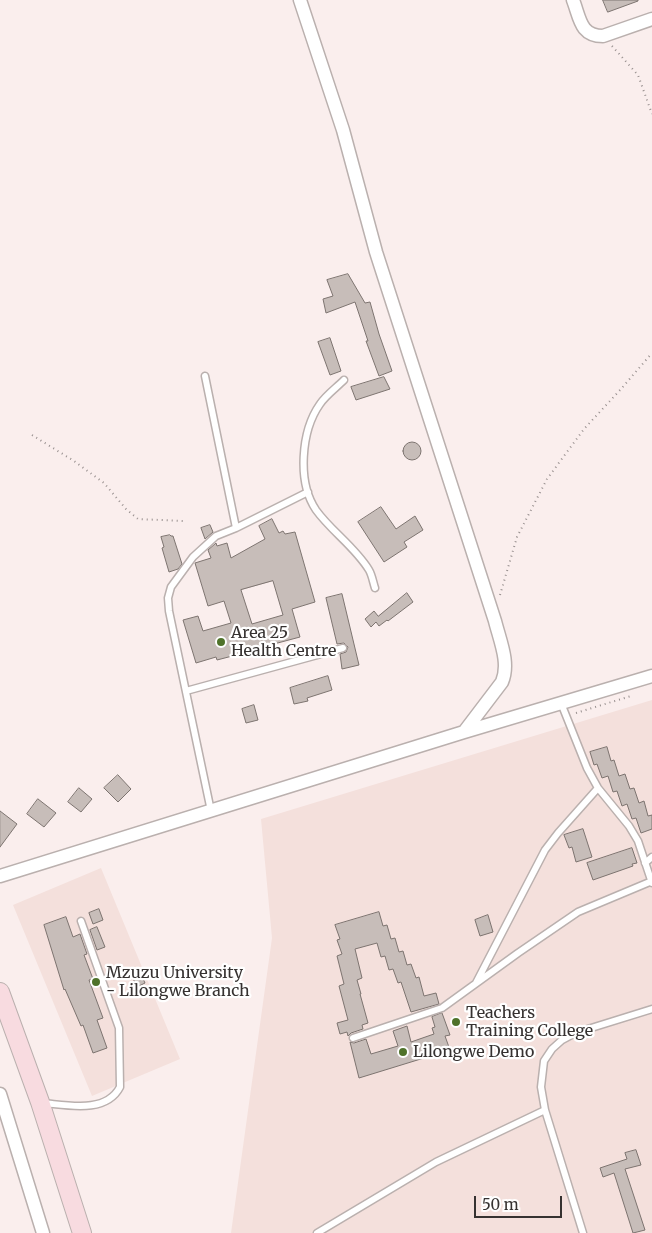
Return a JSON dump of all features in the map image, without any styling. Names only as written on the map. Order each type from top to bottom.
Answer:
[{"type":"main road","points":[[0,992],[40,1102],[82,1233]]},
{"type":"street","points":[[300,0],[342,130],[376,252],[495,622],[506,666],[502,682],[464,732]]},
{"type":"street","points":[[573,0],[583,27],[588,33],[595,36],[603,36],[652,19]]},
{"type":"street","points":[[0,876],[464,732],[652,676]]},
{"type":"street","points":[[0,1094],[43,1233]]},
{"type":"lane","points":[[205,376],[236,528]]},
{"type":"lane","points":[[344,380],[320,404],[308,428],[303,459],[308,492],[316,509],[362,560],[370,572],[375,588]]},
{"type":"lane","points":[[211,811],[170,611],[168,598],[171,587],[193,557],[216,536],[308,492]]},
{"type":"lane","points":[[186,691],[343,648]]},
{"type":"lane","points":[[353,1038],[442,1008],[578,912],[652,882],[638,841],[629,826],[598,788],[565,717],[561,703]]},
{"type":"lane","points":[[475,984],[545,850],[598,788]]},
{"type":"lane","points":[[645,862],[652,857]]},
{"type":"lane","points":[[40,1102],[87,1106],[110,1098],[116,1094],[120,1087],[119,1028],[81,921]]},
{"type":"lane","points":[[584,1233],[545,1110],[541,1087],[544,1061],[552,1049],[562,1040],[575,1033],[652,1009]]},
{"type":"lane","points":[[317,1233],[436,1162],[545,1110]]},
{"type":"path","points":[[603,36],[638,75],[652,114]]},
{"type":"path","points":[[495,622],[498,602],[517,537],[539,492],[584,429],[652,353]]},
{"type":"path","points":[[32,435],[74,461],[104,483],[126,509],[138,519],[183,521]]},
{"type":"path","points":[[565,717],[635,695]]},
{"type":"shaded area","name":"Teachers Training College","points":[[652,700],[652,1233],[231,1233],[272,938],[261,819]]},
{"type":"shaded area","name":"Mzuzu University - Lilongwe Branch","points":[[101,868],[180,1059],[92,1096],[13,905]]},
{"type":"building","points":[[603,0],[638,0],[638,1],[608,12]]},
{"type":"building","points":[[348,274],[365,303],[370,302],[392,371],[379,376],[366,341],[368,341],[355,302],[326,313],[323,299],[333,296],[327,280]]},
{"type":"building","points":[[330,338],[341,371],[330,375],[318,342]]},
{"type":"building","points":[[384,377],[390,389],[356,400],[351,387]]},
{"type":"building","points":[[412,442],[418,445],[421,451],[418,457],[412,460],[406,457],[403,451],[406,445]]},
{"type":"building","points":[[381,507],[396,529],[415,516],[423,530],[404,542],[407,547],[384,562],[358,522]]},
{"type":"building","points":[[272,519],[279,533],[283,531],[285,534],[295,532],[315,602],[292,609],[300,637],[259,648],[260,650],[241,656],[240,654],[217,660],[216,657],[196,663],[183,620],[198,616],[203,631],[231,623],[224,601],[208,606],[195,563],[211,558],[208,550],[216,543],[217,546],[227,543],[231,558],[265,539],[259,526]],"holes":[[[273,581],[283,615],[252,624],[241,590]]]},
{"type":"building","points":[[210,525],[213,532],[205,539],[201,528]]},
{"type":"building","points":[[173,536],[182,564],[178,569],[169,572],[161,537]]},
{"type":"building","points":[[407,593],[413,602],[388,621],[379,626],[376,622],[371,627],[365,619],[374,611],[378,616]]},
{"type":"building","points":[[342,594],[359,665],[342,669],[340,654],[346,652],[348,647],[344,643],[337,644],[326,598]]},
{"type":"building","points":[[328,676],[332,690],[307,698],[308,701],[294,704],[290,688]]},
{"type":"building","points":[[254,705],[258,720],[246,723],[242,709]]},
{"type":"building","points":[[607,747],[611,761],[614,760],[619,776],[625,774],[630,789],[634,788],[639,803],[644,801],[648,816],[652,815],[652,829],[641,833],[636,818],[632,819],[627,804],[622,806],[617,791],[613,792],[608,776],[602,778],[597,764],[594,765],[590,752]]},
{"type":"building","points":[[118,775],[131,789],[118,802],[104,788]]},
{"type":"building","points":[[79,788],[92,799],[81,812],[68,802]]},
{"type":"building","points":[[38,799],[56,813],[44,827],[27,814]]},
{"type":"building","points":[[0,811],[17,824],[0,847]]},
{"type":"building","points":[[583,829],[592,857],[576,862],[572,847],[569,848],[564,835]]},
{"type":"building","points":[[632,848],[637,863],[593,880],[587,863]]},
{"type":"building","points":[[99,909],[103,920],[93,924],[89,913]]},
{"type":"building","points":[[379,912],[383,926],[387,925],[391,939],[395,938],[399,952],[403,951],[407,965],[411,964],[416,978],[419,977],[424,996],[436,993],[439,1004],[411,1012],[401,982],[398,983],[393,969],[389,970],[385,956],[381,957],[377,943],[355,949],[362,978],[357,980],[368,1023],[362,1025],[363,1029],[348,1036],[347,1032],[340,1034],[337,1023],[348,1020],[339,986],[344,984],[337,956],[342,954],[337,940],[340,939],[335,925]]},
{"type":"building","points":[[488,915],[493,932],[480,936],[475,920]]},
{"type":"building","points":[[66,917],[73,937],[80,934],[87,954],[84,955],[93,979],[89,980],[103,1018],[97,1020],[107,1048],[93,1053],[83,1025],[81,1026],[64,990],[44,925]]},
{"type":"building","points":[[97,927],[105,947],[97,950],[90,930]]},
{"type":"building","points":[[140,972],[145,983],[137,987],[132,976]]},
{"type":"building","points":[[442,1013],[450,1035],[445,1036],[450,1050],[359,1078],[350,1042],[354,1043],[366,1039],[371,1054],[398,1046],[393,1031],[407,1026],[411,1042],[434,1034],[432,1028],[435,1027],[432,1017]]},
{"type":"building","points":[[636,1150],[641,1165],[625,1169],[645,1230],[633,1233],[614,1173],[603,1177],[600,1168],[627,1159],[625,1153]]},
{"type":"place","name":"Area 25 Health Centre","points":[[221,642]]},
{"type":"place","name":"Mzuzu University - Lilongwe Branch","points":[[96,982]]},
{"type":"place","name":"Teachers Training College","points":[[456,1022]]},
{"type":"place","name":"Lilongwe Demo","points":[[403,1052]]}]
